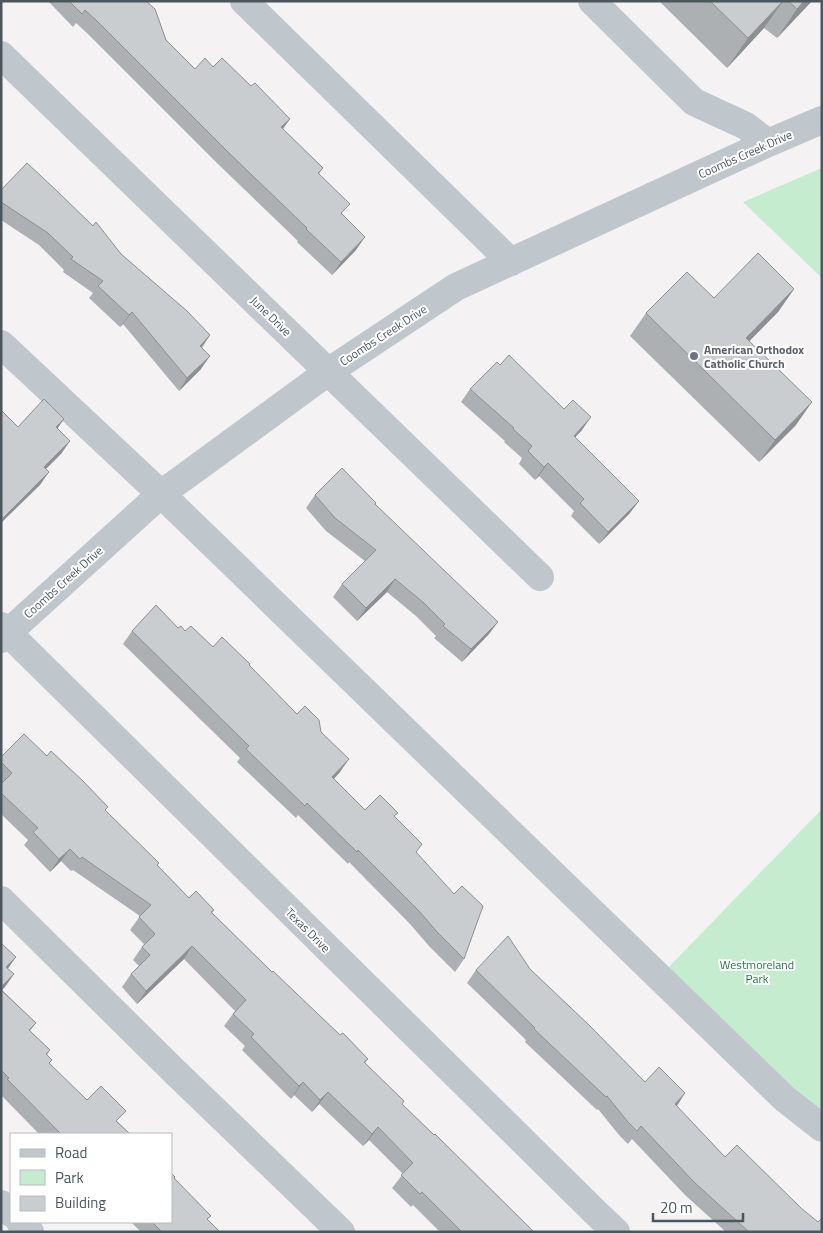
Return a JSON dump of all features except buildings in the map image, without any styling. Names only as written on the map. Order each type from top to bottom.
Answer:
[{"type":"street","points":[[244,1],[511,262]]},
{"type":"street","points":[[592,1],[694,102],[746,126],[768,143]]},
{"type":"street","name":"June Drive","points":[[1,55],[540,577]]},
{"type":"street","name":"Coombs Creek Drive","points":[[3,633],[161,494],[328,372],[456,288],[768,143],[822,120]]},
{"type":"street","points":[[1,344],[161,494],[785,1099],[822,1128]]},
{"type":"street","name":"Texas Drive","points":[[3,633],[616,1232]]},
{"type":"street","points":[[1,900],[341,1232]]},
{"type":"street","points":[[1,1204],[10,1213]]},
{"type":"street","points":[[21,1223],[30,1232]]},
{"type":"green space","points":[[822,168],[822,278],[743,202]]},
{"type":"green space","name":"Westmoreland Park","points":[[822,809],[822,1115],[662,974]]},
{"type":"place","name":"American Orthodox Catholic Church","points":[[694,356]]}]
